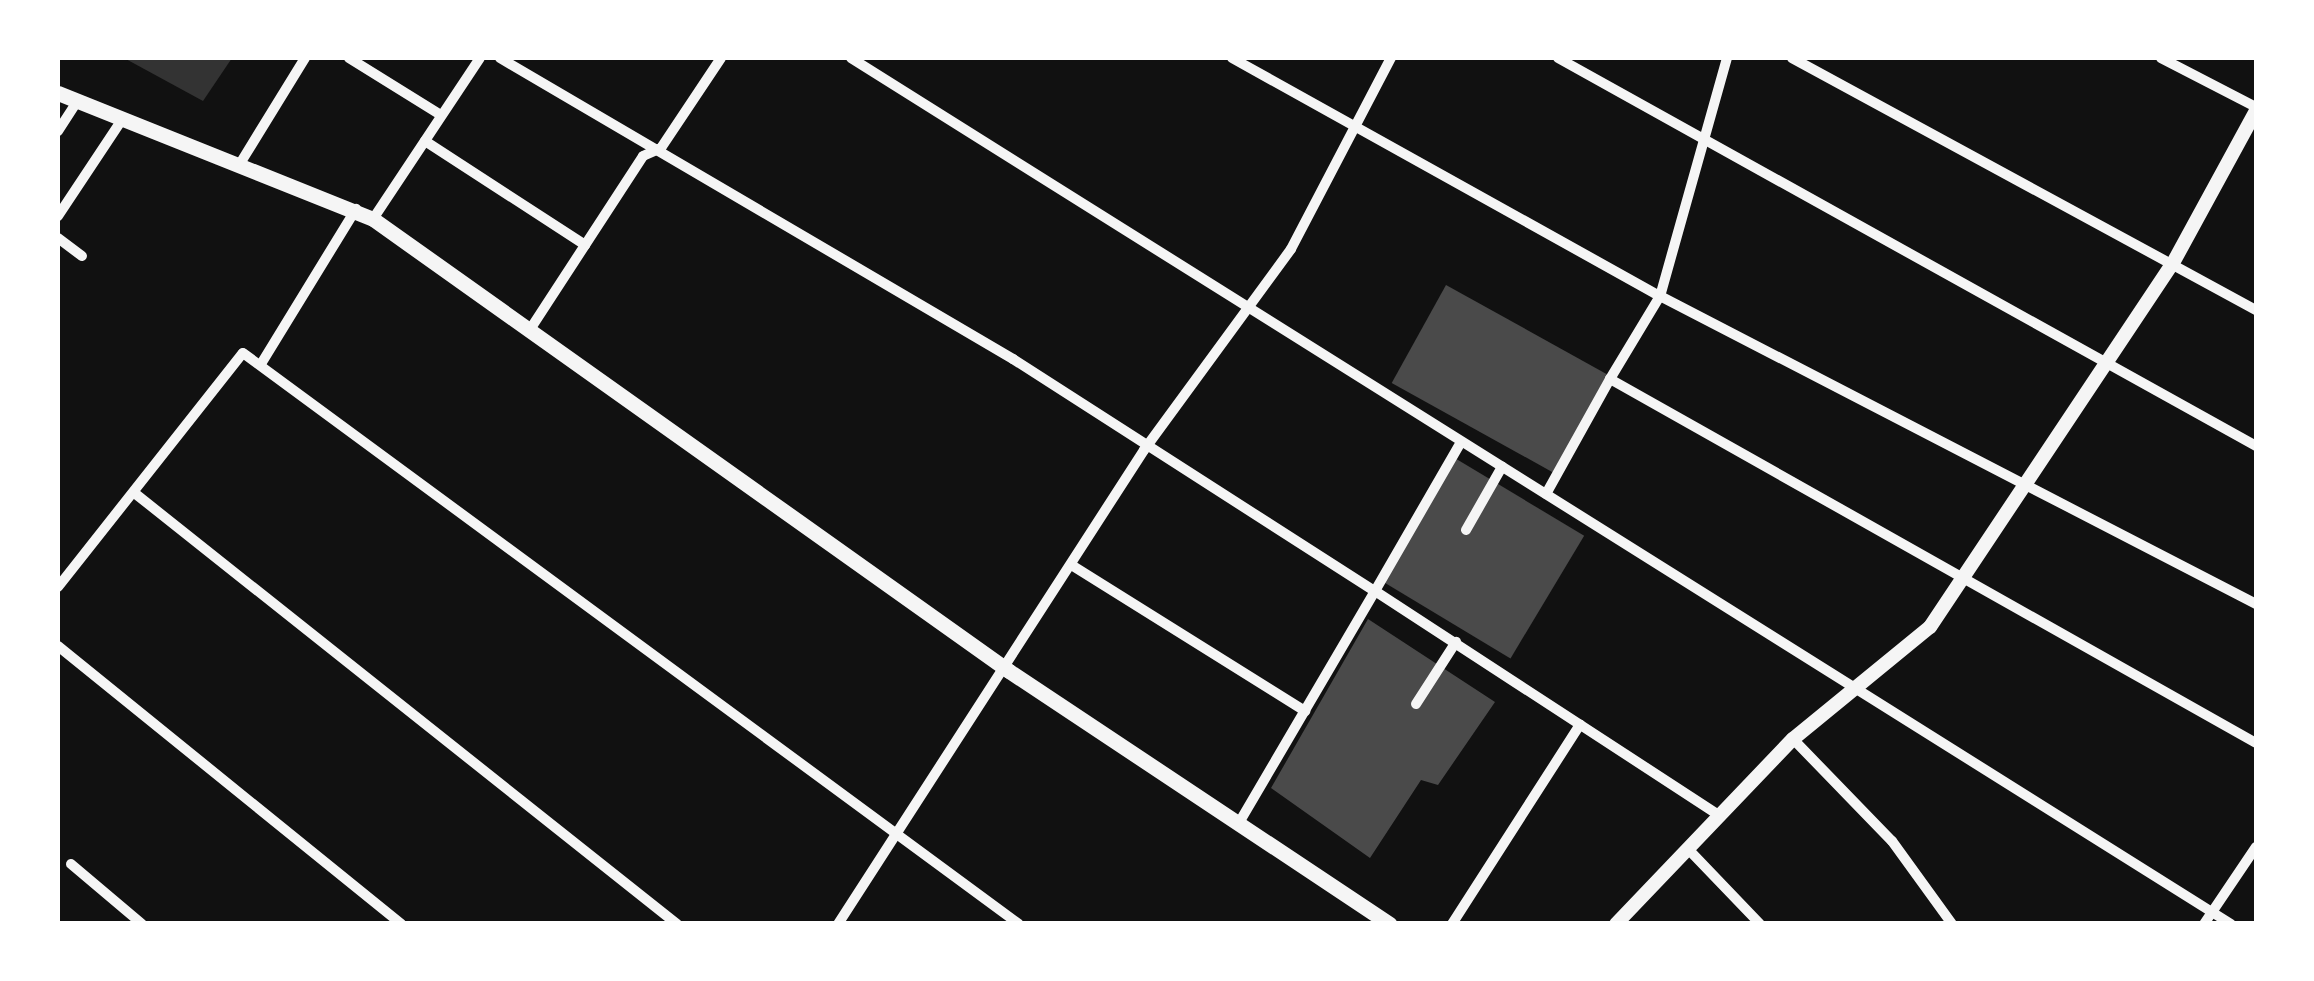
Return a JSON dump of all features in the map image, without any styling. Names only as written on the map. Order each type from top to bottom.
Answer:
[{"type":"main road","points":[[58,93],[121,121],[241,162],[373,219],[1010,671],[1390,924]]},
{"type":"main road","points":[[1616,924],[1690,851],[1792,738],[1930,627],[2173,263],[2256,109]]},
{"type":"street","points":[[241,162],[306,58]]},
{"type":"street","points":[[349,58],[441,115]]},
{"type":"street","points":[[373,219],[480,58]]},
{"type":"street","points":[[502,58],[660,148],[1012,360],[1144,450],[1456,642],[1719,815]]},
{"type":"street","points":[[531,328],[643,156],[660,148],[722,58]]},
{"type":"street","points":[[852,58],[1244,308],[1861,686],[2231,924]]},
{"type":"street","points":[[1232,58],[1660,296],[2256,604]]},
{"type":"street","points":[[838,924],[1010,671],[1144,450],[1244,308],[1291,249],[1391,58]]},
{"type":"street","points":[[1558,58],[1701,142],[2256,446]]},
{"type":"street","points":[[1546,494],[1660,296],[1727,58]]},
{"type":"street","points":[[1792,58],[2256,310]]},
{"type":"street","points":[[2161,58],[2256,109]]},
{"type":"street","points":[[58,132],[78,102]]},
{"type":"street","points":[[58,216],[121,121]]},
{"type":"street","points":[[425,140],[585,245]]},
{"type":"street","points":[[261,364],[356,210]]},
{"type":"street","points":[[58,238],[82,256]]},
{"type":"street","points":[[58,588],[137,495],[243,353],[1019,924]]},
{"type":"street","points":[[1610,379],[2256,743]]},
{"type":"street","points":[[1239,823],[1461,442]]},
{"type":"street","points":[[1466,530],[1502,467]]},
{"type":"street","points":[[137,495],[678,924]]},
{"type":"street","points":[[1073,566],[1305,711]]},
{"type":"street","points":[[1416,704],[1456,642]]},
{"type":"street","points":[[58,646],[401,924]]},
{"type":"street","points":[[1452,924],[1580,725]]},
{"type":"street","points":[[1792,738],[1892,841],[1952,924]]},
{"type":"street","points":[[2204,924],[2256,847]]},
{"type":"street","points":[[1690,851],[1760,924]]},
{"type":"street","points":[[71,864],[142,924]]},
{"type":"shaded area","points":[[124,58],[232,58],[203,101]]},
{"type":"building","points":[[1446,285],[1608,375],[1554,473],[1392,383]]},
{"type":"building","points":[[1453,457],[1584,536],[1510,658],[1379,580]]},
{"type":"building","points":[[1368,619],[1495,702],[1438,785],[1421,780],[1370,858],[1271,788]]}]
